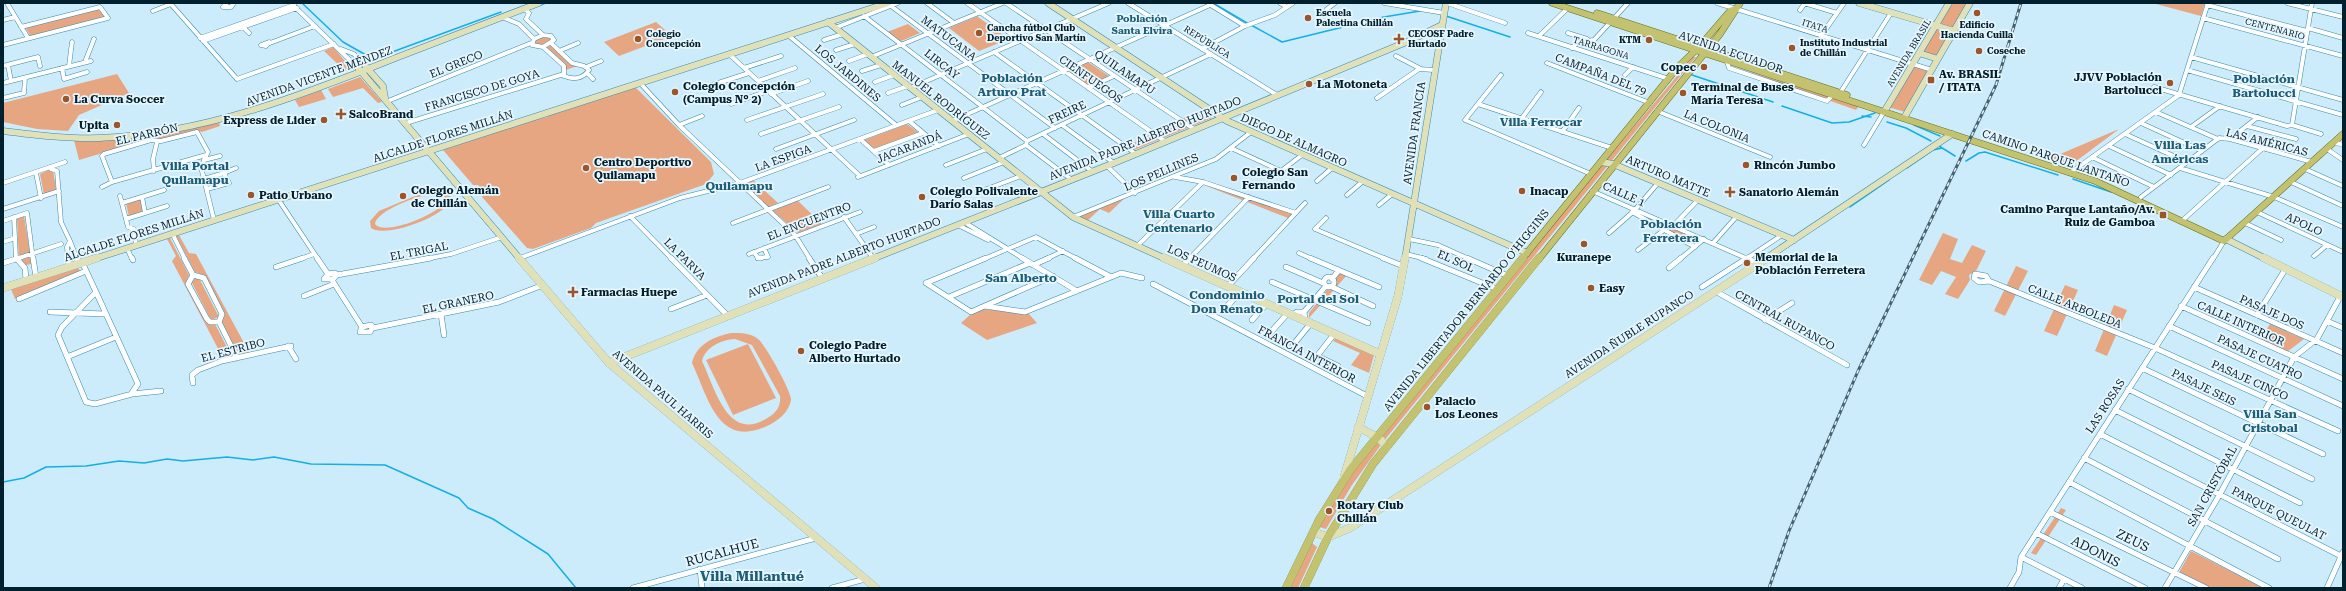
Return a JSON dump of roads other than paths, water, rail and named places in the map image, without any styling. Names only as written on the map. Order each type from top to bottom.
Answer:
[{"type":"main road","name":"AVENIDA ECUADOR","points":[[1552,3],[1568,6],[1705,52],[1840,93],[1885,110]]},
{"type":"main road","name":"AVENIDA LIBERTADOR BERNARDO O'HIGGINS","points":[[1304,588],[1328,537],[1361,480],[1605,174],[1727,25],[1735,9],[1740,3]]},
{"type":"main road","name":"AVENIDA LIBERTADOR BERNARDO O'HIGGINS","points":[[1286,588],[1313,532],[1342,481],[1669,79],[1730,10],[1735,9]]},
{"type":"main road","name":"AVENIDA ECUADOR","points":[[1705,52],[1727,62],[1832,96],[1905,116]]},
{"type":"main road","name":"CAMINO PARQUE LANTAÑO","points":[[1905,116],[1952,134],[2072,172],[2117,190],[2225,240]]},
{"type":"main road","name":"CAMINO PARQUE LANTAÑO","points":[[1905,116],[2072,172],[2141,197],[2225,240]]},
{"type":"main road","points":[[2225,240],[2343,134]]},
{"type":"main road","points":[[1593,172],[1605,174]]},
{"type":"main road","points":[[1453,343],[1464,350]]},
{"type":"street","points":[[7,3],[28,38]]},
{"type":"street","points":[[227,3],[223,7],[229,7],[235,3]]},
{"type":"street","name":"AVENIDA VICENTE MÉNDEZ","points":[[3,127],[43,133],[96,134],[166,126],[228,113],[303,91],[426,47],[539,3]]},
{"type":"street","name":"ALCALDE FLORES MILLÁN","points":[[3,288],[828,22],[889,4],[898,3]]},
{"type":"street","points":[[926,3],[954,23]]},
{"type":"street","name":"CIENFUEGOS","points":[[966,3],[1166,142]]},
{"type":"street","points":[[849,61],[870,56],[901,45],[1005,3]]},
{"type":"street","name":"QUILAMAPU","points":[[1005,3],[1194,130]]},
{"type":"street","name":"DIEGO DE ALMAGRO","points":[[1048,3],[1222,118],[1251,132],[1283,144],[1302,155],[1415,206],[1527,253]]},
{"type":"street","points":[[888,93],[940,75],[1108,3]]},
{"type":"street","name":"REPÚBLICA","points":[[1128,3],[1277,95]]},
{"type":"street","points":[[1280,3],[1287,7]]},
{"type":"street","points":[[1202,49],[1248,24],[1270,17],[1293,3]]},
{"type":"street","points":[[1327,9],[1335,3]]},
{"type":"street","points":[[1384,3],[1444,14]]},
{"type":"street","points":[[1572,48],[1578,42],[1594,40],[1628,3]]},
{"type":"street","name":"ITATA","points":[[1717,3],[1932,70]]},
{"type":"street","points":[[1800,10],[1805,3],[1837,13]]},
{"type":"street","points":[[1821,36],[1844,3]]},
{"type":"street","points":[[1859,3],[1954,31]]},
{"type":"street","name":"AVENIDA BRASIL","points":[[1885,110],[1949,3]]},
{"type":"street","points":[[1905,116],[1970,3]]},
{"type":"street","points":[[2288,3],[2343,17]]},
{"type":"street","points":[[2292,125],[2312,3]]},
{"type":"street","points":[[153,11],[171,4],[237,79],[334,44]]},
{"type":"street","name":"ALCALDE FLORES MILLÁN","points":[[835,28],[889,4]]},
{"type":"street","name":"MATUCANA","points":[[889,4],[1056,128]]},
{"type":"street","points":[[952,121],[1208,4],[1248,24]]},
{"type":"street","points":[[1448,4],[1505,24]]},
{"type":"street","name":"AVENIDA FRANCIA","points":[[1342,481],[1394,309],[1415,206],[1434,70],[1444,14],[1448,4]]},
{"type":"street","points":[[2072,172],[2180,94],[2190,57],[2208,4],[2343,38]]},
{"type":"street","points":[[202,40],[294,6]]},
{"type":"street","points":[[202,40],[243,27],[294,6]]},
{"type":"street","name":"AVENIDA PAUL HARRIS","points":[[294,6],[338,48],[384,86],[388,100],[609,363],[876,588]]},
{"type":"street","points":[[1539,36],[1568,6]]},
{"type":"street","points":[[3,45],[108,18],[100,7],[21,27]]},
{"type":"street","points":[[515,22],[526,19],[529,13],[525,8]]},
{"type":"street","points":[[1840,93],[1891,12]]},
{"type":"street","points":[[3,18],[15,16]]},
{"type":"street","name":"LIRCAY","points":[[864,16],[982,107],[1072,180]]},
{"type":"street","points":[[502,17],[515,22],[534,39]]},
{"type":"street","name":"CENTENARIO","points":[[2203,18],[2343,56]]},
{"type":"street","points":[[526,19],[543,35],[553,37],[554,40],[543,47]]},
{"type":"street","name":"MANUEL RODRÍGUEZ","points":[[828,22],[922,98],[1043,192]]},
{"type":"street","name":"AVENIDA PADRE ALBERTO HURTADO","points":[[609,363],[727,315],[1093,172],[1409,41],[1442,25]]},
{"type":"street","points":[[270,43],[315,26]]},
{"type":"street","points":[[243,27],[249,33]]},
{"type":"street","name":"TARRAGONA","points":[[1528,33],[1669,79]]},
{"type":"street","points":[[1568,33],[1590,40]]},
{"type":"street","points":[[824,40],[843,34]]},
{"type":"street","points":[[543,35],[534,39],[531,44],[543,47],[564,66],[564,74]]},
{"type":"street","name":"LOS JARDINES","points":[[788,35],[896,125]]},
{"type":"street","points":[[85,62],[94,39]]},
{"type":"street","points":[[69,66],[72,42]]},
{"type":"street","points":[[551,43],[572,63],[580,66],[586,67],[601,61]]},
{"type":"street","name":"EL GRECO","points":[[388,100],[531,44]]},
{"type":"street","points":[[559,51],[578,44]]},
{"type":"street","points":[[836,50],[855,44]]},
{"type":"street","name":"AVENIDA PAUL HARRIS","points":[[338,48],[354,54],[364,69]]},
{"type":"street","points":[[994,52],[1136,154]]},
{"type":"street","points":[[1919,53],[1938,59]]},
{"type":"street","points":[[729,54],[831,149]]},
{"type":"street","name":"FREIRE","points":[[999,158],[1043,134],[1211,54]]},
{"type":"street","points":[[3,66],[38,56],[40,66]]},
{"type":"street","points":[[744,68],[781,56]]},
{"type":"street","points":[[1396,56],[1421,69],[1434,70]]},
{"type":"street","points":[[1598,63],[1603,57]]},
{"type":"street","points":[[2190,57],[2343,100]]},
{"type":"street","points":[[3,83],[91,61]]},
{"type":"street","name":"CAMPAÑA DEL 79","points":[[1547,63],[1650,103]]},
{"type":"street","points":[[8,65],[11,81]]},
{"type":"street","points":[[862,71],[881,65]]},
{"type":"street","points":[[564,74],[580,66]]},
{"type":"street","points":[[586,67],[589,70],[587,74]]},
{"type":"street","points":[[1626,75],[1633,67]]},
{"type":"street","points":[[62,68],[64,78],[87,72]]},
{"type":"street","points":[[758,81],[795,68]]},
{"type":"street","name":"AVENIDA VICENTE MÉNDEZ","points":[[3,131],[40,137],[93,137],[170,129],[227,118],[269,106],[364,69]]},
{"type":"street","points":[[1377,98],[1421,69]]},
{"type":"street","points":[[2187,70],[2343,115]]},
{"type":"street","points":[[712,86],[749,73]]},
{"type":"street","points":[[564,74],[576,79],[587,74]]},
{"type":"street","name":"FRANCISCO DE GOYA","points":[[407,123],[564,74]]},
{"type":"street","points":[[587,74],[593,79]]},
{"type":"street","points":[[875,82],[894,75]]},
{"type":"street","points":[[1501,75],[1465,120],[1593,172]]},
{"type":"street","points":[[1088,88],[1114,76]]},
{"type":"street","points":[[3,98],[24,93],[25,78]]},
{"type":"street","points":[[731,104],[808,81]]},
{"type":"street","points":[[640,83],[680,125],[767,210],[795,235],[822,278]]},
{"type":"street","points":[[2154,87],[2286,126],[2292,125],[2321,134]]},
{"type":"street","points":[[1522,118],[1541,92]]},
{"type":"street","points":[[747,120],[823,94]]},
{"type":"street","points":[[902,105],[922,98]]},
{"type":"street","points":[[1478,104],[1612,148]]},
{"type":"street","points":[[2191,127],[2220,106]]},
{"type":"street","points":[[761,134],[839,107]]},
{"type":"street","points":[[1562,132],[1579,108]]},
{"type":"street","name":"LA ESPIGA","points":[[520,258],[680,198],[740,183],[938,110]]},
{"type":"street","points":[[1864,145],[1885,110]]},
{"type":"street","name":"LA COLONIA","points":[[1657,111],[1770,157]]},
{"type":"street","points":[[2156,112],[2218,139]]},
{"type":"street","points":[[680,125],[702,116]]},
{"type":"street","points":[[2230,139],[2258,117]]},
{"type":"street","points":[[776,149],[854,120]]},
{"type":"street","points":[[909,121],[939,146]]},
{"type":"street","points":[[2141,122],[2202,150]]},
{"type":"street","points":[[1062,125],[1114,163]]},
{"type":"street","points":[[2247,126],[2296,139]]},
{"type":"street","name":"EL PARRÓN","points":[[112,182],[102,156],[109,152],[151,140],[156,142],[196,132],[207,150],[206,155]]},
{"type":"street","name":"LOS PELLINES","points":[[1073,217],[1216,159],[1251,132]]},
{"type":"street","points":[[874,151],[923,133]]},
{"type":"street","name":"JACARANDÁ","points":[[831,149],[858,177],[969,134]]},
{"type":"street","points":[[1043,134],[1093,172]]},
{"type":"street","name":"AVENIDA ÑUBLE RUPANCO","points":[[1328,537],[1350,528],[1794,240],[1952,134]]},
{"type":"street","points":[[2125,134],[2187,162]]},
{"type":"street","points":[[860,139],[889,165]]},
{"type":"street","name":"LAS AMÉRICAS","points":[[2141,197],[2218,139],[2230,139],[2312,162]]},
{"type":"street","points":[[154,171],[153,159],[156,142]]},
{"type":"street","points":[[2334,142],[2343,145]]},
{"type":"street","points":[[2109,146],[2170,175]]},
{"type":"street","points":[[1231,148],[1282,171],[1302,155]]},
{"type":"street","points":[[2184,219],[2263,148]]},
{"type":"street","points":[[946,165],[987,149]]},
{"type":"street","points":[[2326,149],[2343,160]]},
{"type":"street","points":[[206,155],[201,167],[214,220]]},
{"type":"street","points":[[102,187],[112,182],[206,155]]},
{"type":"street","points":[[204,160],[220,156]]},
{"type":"street","points":[[2092,158],[2154,187]]},
{"type":"street","points":[[3,183],[51,169],[65,162]]},
{"type":"street","points":[[964,178],[1004,162]]},
{"type":"street","name":"ARTURO MATTE","points":[[1601,162],[1614,164],[1794,240]]},
{"type":"street","points":[[1107,166],[1135,193]]},
{"type":"street","points":[[204,179],[236,168]]},
{"type":"street","points":[[1316,181],[1332,168]]},
{"type":"street","points":[[2180,168],[2274,197],[2343,227]]},
{"type":"street","points":[[51,169],[56,171],[61,222],[80,263],[86,271],[106,310],[105,314],[138,384],[131,394]]},
{"type":"street","points":[[2305,169],[2343,186]]},
{"type":"street","points":[[36,173],[41,198]]},
{"type":"street","points":[[207,189],[229,183],[224,173]]},
{"type":"street","points":[[979,192],[1021,176]]},
{"type":"street","points":[[1174,176],[1203,182],[1296,213]]},
{"type":"street","points":[[1137,246],[1203,182]]},
{"type":"street","points":[[1347,195],[1362,182]]},
{"type":"street","points":[[2291,182],[2343,206]]},
{"type":"street","points":[[1609,233],[1634,211],[1658,183]]},
{"type":"street","points":[[733,223],[828,187]]},
{"type":"street","points":[[122,203],[164,190]]},
{"type":"street","points":[[3,209],[59,191]]},
{"type":"street","name":"CALLE 1","points":[[1592,191],[1634,211],[1673,226],[1758,263]]},
{"type":"street","name":"LOS PEUMOS","points":[[1043,192],[1073,217],[1290,314],[1306,318],[1380,354]]},
{"type":"street","points":[[1379,205],[1391,195]]},
{"type":"street","points":[[120,196],[128,227],[134,229],[136,245]]},
{"type":"street","points":[[142,197],[146,213]]},
{"type":"street","points":[[1182,266],[1249,197]]},
{"type":"street","points":[[278,199],[328,274]]},
{"type":"street","points":[[1673,226],[1698,200]]},
{"type":"street","points":[[1228,286],[1305,203]]},
{"type":"street","points":[[126,219],[167,206]]},
{"type":"street","name":"CALLE 1","points":[[1634,211],[1695,247]]},
{"type":"street","name":"EL ENCUENTRO","points":[[764,248],[768,257],[758,258],[752,253],[795,235],[860,212]]},
{"type":"street","name":"APOLO","points":[[2257,212],[2343,252]]},
{"type":"street","points":[[3,221],[27,213],[36,277]]},
{"type":"street","name":"LA PARVA","points":[[630,216],[727,315]]},
{"type":"street","points":[[1713,243],[1737,216]]},
{"type":"street","points":[[844,217],[872,258]]},
{"type":"street","points":[[14,218],[16,259],[18,264],[25,268],[26,280]]},
{"type":"street","points":[[1326,218],[1315,230],[1403,266]]},
{"type":"street","points":[[2245,223],[2281,240]]},
{"type":"street","points":[[961,224],[1078,291]]},
{"type":"street","points":[[856,234],[874,227]]},
{"type":"street","points":[[1638,250],[1664,230]]},
{"type":"street","points":[[172,233],[193,275],[204,278],[222,314],[219,322],[237,358]]},
{"type":"street","name":"AVENIDA ÑUBLE RUPANCO","points":[[1702,287],[1782,235]]},
{"type":"street","name":"EL TRIGAL","points":[[337,275],[451,254],[502,237]]},
{"type":"street","points":[[1053,276],[971,312],[926,283],[1036,237],[1111,277]]},
{"type":"street","points":[[3,242],[15,238]]},
{"type":"street","points":[[1409,239],[1438,245],[1508,276]]},
{"type":"street","points":[[1669,268],[1704,239]]},
{"type":"street","name":"CAMINO PARQUE LANTAÑO","points":[[2225,240],[2342,295]]},
{"type":"street","name":"LAS ROSAS","points":[[2010,588],[2019,572],[2021,557],[2168,326],[2225,240]]},
{"type":"street","points":[[69,266],[67,248],[70,242]]},
{"type":"street","points":[[3,263],[61,244]]},
{"type":"street","points":[[2314,256],[2327,245]]},
{"type":"street","points":[[127,248],[133,260]]},
{"type":"street","points":[[949,297],[1063,252]]},
{"type":"street","points":[[1299,253],[1379,286]]},
{"type":"street","points":[[276,267],[314,254]]},
{"type":"street","name":"EL SOL","points":[[1406,254],[1431,260],[1498,289]]},
{"type":"street","points":[[1286,268],[1373,306]]},
{"type":"street","points":[[2257,315],[2286,268]]},
{"type":"street","points":[[1332,279],[1339,270]]},
{"type":"street","points":[[19,299],[86,271]]},
{"type":"street","points":[[304,296],[333,282],[337,275],[335,273],[328,274]]},
{"type":"street","points":[[985,306],[1025,312],[1111,277],[1126,273],[1142,278]]},
{"type":"street","points":[[328,274],[325,280],[333,282],[362,327]]},
{"type":"street","points":[[193,275],[188,284],[207,319],[210,322],[219,322]]},
{"type":"street","points":[[1326,285],[1325,279],[1332,279]]},
{"type":"street","points":[[1293,345],[1314,300],[1326,285],[1335,283],[1332,279]]},
{"type":"street","name":"CALLE ARBOLEDA","points":[[1989,281],[2155,348]]},
{"type":"street","points":[[1272,282],[1368,323]]},
{"type":"street","name":"FRANCIA INTERIOR","points":[[1153,284],[1367,396]]},
{"type":"street","name":"EL GRANERO","points":[[373,328],[499,302],[543,286]]},
{"type":"street","name":"PASAJE DOS","points":[[2194,287],[2343,353]]},
{"type":"street","name":"CENTRAL RUPANCO","points":[[1715,291],[1847,365]]},
{"type":"street","points":[[96,292],[62,327],[58,335],[88,405],[131,394],[147,394],[161,391]]},
{"type":"street","points":[[1227,306],[1240,292]]},
{"type":"street","points":[[672,309],[707,295]]},
{"type":"street","name":"SAN CRISTÓBAL","points":[[2165,588],[2220,494],[2294,357],[2315,341],[2342,295]]},
{"type":"street","points":[[1252,320],[1267,303]]},
{"type":"street","points":[[1765,320],[1792,303]]},
{"type":"street","name":"CALLE INTERIOR","points":[[2181,306],[2343,378]]},
{"type":"street","points":[[50,312],[105,314]]},
{"type":"street","points":[[441,314],[442,332],[444,335]]},
{"type":"street","points":[[1271,332],[1290,314]]},
{"type":"street","points":[[2327,321],[2343,328]]},
{"type":"street","points":[[369,325],[373,328],[369,332],[362,334],[359,331],[362,327],[369,325]]},
{"type":"street","name":"PASAJE CUATRO","points":[[2168,326],[2343,406]]},
{"type":"street","points":[[1335,333],[1317,356],[1338,366]]},
{"type":"street","points":[[68,357],[116,337]]},
{"type":"street","name":"EL ESTRIBO","points":[[193,383],[192,375],[195,371],[237,358],[290,346],[296,359]]},
{"type":"street","name":"PASAJE CINCO","points":[[2155,348],[2338,431]]},
{"type":"street","name":"PASAJE SEIS","points":[[2142,368],[2323,454]]},
{"type":"street","points":[[2128,389],[2312,479]]},
{"type":"street","points":[[2115,410],[2300,503]]},
{"type":"street","points":[[1358,427],[1377,437],[1387,447]]},
{"type":"street","name":"PARQUE QUEULAT","points":[[2100,434],[2342,555]]},
{"type":"street","points":[[2084,458],[2278,559]]},
{"type":"street","points":[[2069,482],[2268,588]]},
{"type":"street","name":"ZEUS","points":[[2050,512],[2206,588]]},
{"type":"street","points":[[1313,532],[1328,537]]},
{"type":"street","name":"ADONIS","points":[[2036,533],[2145,588]]},
{"type":"street","name":"RUCALHUE","points":[[633,588],[816,538]]},
{"type":"street","points":[[2327,588],[2342,555]]},
{"type":"street","points":[[2021,557],[2082,588]]},
{"type":"street","points":[[700,569],[702,588]]},
{"type":"street","points":[[832,588],[865,579]]},
{"type":"street","points":[[2059,588],[2064,579]]},
{"type":"waterway","points":[[302,3],[343,42],[373,59],[501,12]]},
{"type":"waterway","points":[[540,5],[546,3]]},
{"type":"waterway","points":[[1213,3],[1247,23]]},
{"type":"waterway","points":[[1251,25],[1282,42],[1384,17],[1420,11]]},
{"type":"waterway","points":[[1446,16],[1510,37]]},
{"type":"waterway","points":[[1692,75],[1773,102]]},
{"type":"waterway","points":[[1782,106],[1832,123],[1849,122],[1865,116]]},
{"type":"waterway","points":[[1865,116],[1875,113]]},
{"type":"waterway","points":[[1865,116],[1871,117]]},
{"type":"waterway","points":[[1887,122],[1906,128],[1931,141]]},
{"type":"waterway","points":[[1914,125],[1940,136]]},
{"type":"waterway","points":[[1939,146],[1955,156]]},
{"type":"waterway","points":[[1907,168],[1933,150],[1942,148]]},
{"type":"waterway","points":[[1966,161],[1979,153],[1985,152],[2058,175]]},
{"type":"waterway","points":[[2073,179],[2111,192]]},
{"type":"waterway","points":[[1850,207],[1889,180]]},
{"type":"waterway","points":[[3,482],[24,478],[46,467],[86,466],[119,461],[144,463],[167,459],[183,461],[227,457],[253,460],[274,457],[311,464],[385,465],[459,498],[468,508],[493,519],[548,554],[576,588]]},
{"type":"railway","points":[[1769,588],[1789,531],[1858,371],[1996,85],[2021,3]]},
{"type":"place","name":"Edificio Hacienda Cuilla","points":[[1977,13]]},
{"type":"place","name":"Escuela Palestina Chillán","points":[[1308,18]]},
{"type":"place","name":"Cancha fútbol Club Deportivo San Martín","points":[[979,33]]},
{"type":"place","name":"Colegio Concepción","points":[[638,39]]},
{"type":"place","name":"CECOSF Padre Hurtado","points":[[1399,39]]},
{"type":"place","name":"KTM","points":[[1649,40]]},
{"type":"place","name":"Instituto Industrial de Chillán","points":[[1792,48]]},
{"type":"place","name":"Coseche","points":[[1979,51]]},
{"type":"place","name":"Copec","points":[[1704,67]]},
{"type":"place","name":"Av. BRASIL / ITATA","points":[[1931,80]]},
{"type":"place","name":"JJVV Población Bartolucci","points":[[2170,83]]},
{"type":"place","name":"La Motoneta","points":[[1309,84]]},
{"type":"place","name":"Colegio Concepción (Campus N° 2)","points":[[675,92]]},
{"type":"place","name":"Terminal de Buses María Teresa","points":[[1683,93]]},
{"type":"place","name":"La Curva Soccer","points":[[66,99]]},
{"type":"place","name":"SalcoBrand","points":[[341,114]]},
{"type":"place","name":"Express de Lider","points":[[324,120]]},
{"type":"place","name":"Upita","points":[[117,125]]},
{"type":"place","name":"Rincón Jumbo","points":[[1746,165]]},
{"type":"place","name":"Centro Deportivo Quilamapu","points":[[586,168]]},
{"type":"place","name":"Colegio San Fernando","points":[[1234,178]]},
{"type":"place","name":"Inacap","points":[[1522,191]]},
{"type":"place","name":"Sanatorio Alemán","points":[[1730,192]]},
{"type":"place","name":"Patio Urbano","points":[[251,195]]},
{"type":"place","name":"Colegio Alemán de Chillán","points":[[403,196]]},
{"type":"place","name":"Colegio Polivalente Darío Salas","points":[[922,197]]},
{"type":"place","name":"Camino Parque Lantaño/Av. Ruiz de Gamboa","points":[[2163,215]]},
{"type":"place","name":"Kuranepe","points":[[1584,244]]},
{"type":"place","name":"Memorial de la Población Ferretera","points":[[1747,263]]},
{"type":"place","name":"Easy","points":[[1591,288]]},
{"type":"place","name":"Farmacias Huepe","points":[[573,292]]},
{"type":"place","name":"Colegio Padre Alberto Hurtado","points":[[801,351]]},
{"type":"place","name":"Palacio Los Leones","points":[[1427,407]]},
{"type":"place","name":"Rotary Club Chillán","points":[[1329,511]]},
{"type":"district","name":"Población Santa Elvira","points":[[1142,24]]},
{"type":"district","name":"Población Arturo Prat","points":[[1012,85]]},
{"type":"district","name":"Población Bartolucci","points":[[2264,86]]},
{"type":"district","name":"Villa Ferrocar","points":[[1541,122]]},
{"type":"district","name":"Villa Las Américas","points":[[2180,152]]},
{"type":"district","name":"Villa Portal Quilamapu","points":[[195,173]]},
{"type":"district","name":"Quilamapu","points":[[739,186]]},
{"type":"district","name":"Villa Cuarto Centenario","points":[[1179,221]]},
{"type":"district","name":"Población Ferretera","points":[[1671,231]]},
{"type":"district","name":"San Alberto","points":[[1021,278]]},
{"type":"district","name":"Portal del Sol","points":[[1318,299]]},
{"type":"district","name":"Condominio Don Renato","points":[[1227,302]]},
{"type":"district","name":"Villa San Cristobal","points":[[2270,421]]},
{"type":"district","name":"Villa Millantué","points":[[752,576]]}]
